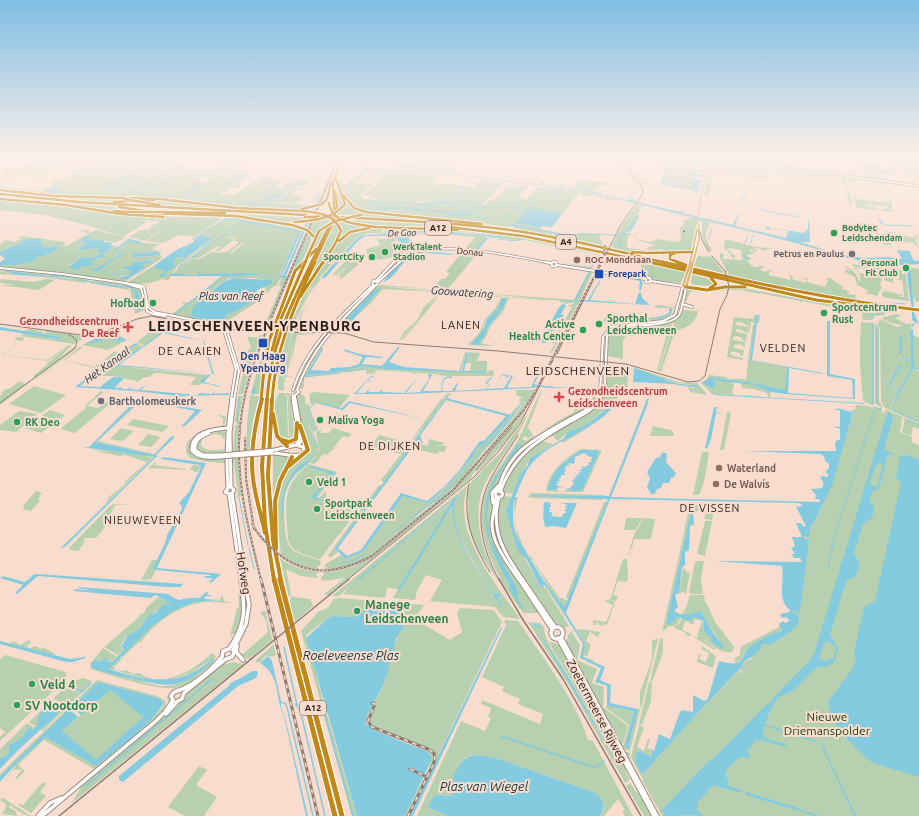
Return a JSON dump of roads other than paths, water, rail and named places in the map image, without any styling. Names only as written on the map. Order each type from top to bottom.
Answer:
[{"type":"highway","name":"A4","points":[[1,195],[121,207],[168,215],[226,214],[295,222],[311,221],[329,216],[339,211],[345,204],[343,195]]},
{"type":"highway","name":"A4","points":[[1,195],[244,215],[262,218]]},
{"type":"highway","points":[[45,195],[125,199],[214,213]]},
{"type":"highway","name":"A12","points":[[53,196],[133,197],[193,202],[238,208],[301,210],[315,207],[324,203],[328,195]]},
{"type":"highway","name":"A12","points":[[329,195],[329,207],[331,212],[341,220],[356,224],[502,234]]},
{"type":"highway","name":"A12","points":[[268,543],[262,523],[253,471],[256,421],[265,393],[272,358],[292,302],[321,244],[333,215],[333,195]]},
{"type":"highway","name":"A12","points":[[336,195],[337,206],[334,220],[296,305],[279,353],[273,390],[268,476],[270,518],[275,556],[290,625],[342,816]]},
{"type":"highway","name":"A4","points":[[343,195],[352,206],[358,210],[488,225],[532,232],[692,265]]},
{"type":"highway","points":[[0,199],[128,212],[256,214]]},
{"type":"highway","name":"A12","points":[[68,201],[109,202],[165,200],[193,202]]},
{"type":"highway","name":"A4","points":[[82,203],[476,227],[531,235],[644,259],[796,295],[898,310],[919,311]]},
{"type":"highway","points":[[66,205],[136,216],[214,213]]},
{"type":"highway","name":"A12","points":[[301,210],[319,214],[338,223],[341,231],[333,248]]},
{"type":"highway","name":"A4","points":[[214,213],[292,225],[307,230],[313,236],[312,244]]},
{"type":"highway","name":"A4","points":[[168,215],[214,213],[305,216]]},
{"type":"highway","name":"A4","points":[[272,358],[273,345],[280,321],[302,267],[319,231],[333,221],[360,215],[391,215]]},
{"type":"highway","name":"A4","points":[[338,218],[488,225]]},
{"type":"highway","name":"A4","points":[[393,220],[476,226],[529,233],[777,289],[885,308]]},
{"type":"highway","name":"A4","points":[[410,223],[502,234],[571,245],[776,293]]},
{"type":"highway","name":"A12","points":[[296,305],[342,236],[366,228],[386,227]]},
{"type":"highway","name":"A12","points":[[321,244],[299,265],[294,272],[273,327],[268,352],[262,472],[268,543],[279,603],[335,816]]},
{"type":"highway","name":"A4","points":[[621,250],[648,254],[677,251],[694,253]]},
{"type":"highway","name":"A4","points":[[694,253],[674,253],[670,254],[669,257],[674,261],[789,290],[868,305]]},
{"type":"highway","name":"A4","points":[[685,287],[707,288],[713,287],[716,284],[710,278],[687,272]]},
{"type":"highway","name":"A4","points":[[685,287],[707,290],[725,287],[744,287],[838,304],[913,311]]},
{"type":"highway","name":"A4","points":[[268,352],[274,332],[280,321]]},
{"type":"highway","name":"A12","points":[[272,407],[276,434]]},
{"type":"highway","name":"A12","points":[[283,473],[292,462],[303,456],[307,451],[298,425]]},
{"type":"highway","points":[[276,434],[284,441],[293,441],[297,437],[298,425]]},
{"type":"highway","points":[[276,434],[279,440],[286,447]]},
{"type":"highway","name":"A12","points":[[275,556],[276,540],[274,504],[277,488],[292,457]]},
{"type":"main road","points":[[692,265],[694,253],[699,240],[698,224]]},
{"type":"main road","name":"Donau","points":[[330,331],[374,285],[379,284],[377,282],[403,258],[413,253],[424,251],[478,253],[551,263],[553,265],[557,264],[685,287]]},
{"type":"main road","points":[[497,497],[503,495],[499,492],[500,484],[508,464],[519,452],[538,437],[585,411],[596,401],[600,392],[603,337],[605,333],[612,328],[624,325],[672,321],[679,316],[687,272],[692,265],[694,253]]},
{"type":"main road","points":[[0,268],[83,277],[142,286],[145,288],[148,307],[151,310],[224,328]]},
{"type":"main road","points":[[83,277],[140,287],[148,312],[224,328],[265,330]]},
{"type":"main road","points":[[616,327],[626,323],[662,321],[672,318],[676,314],[685,287]]},
{"type":"main road","points":[[682,304],[692,307]]},
{"type":"main road","points":[[609,333],[624,325]]},
{"type":"main road","points":[[224,328],[236,369],[228,428],[226,467],[230,488],[234,490],[231,493],[224,491],[230,488]]},
{"type":"main road","points":[[553,628],[500,544],[495,518],[497,497],[494,494],[499,492],[506,475],[522,453],[544,437],[590,410],[599,402],[603,392],[609,333],[612,328]]},
{"type":"main road","points":[[295,331],[330,331]]},
{"type":"main road","points":[[294,395],[299,392],[297,390],[300,376],[307,362],[317,346],[330,331]]},
{"type":"main road","points":[[228,428],[213,430],[194,439],[191,446],[193,452],[199,456],[208,458],[275,451],[298,444],[302,438],[298,425],[294,395],[290,392],[293,390],[303,362],[314,346],[330,331]]},
{"type":"main road","points":[[228,428],[231,466],[230,488]]},
{"type":"main road","points":[[275,451],[292,457],[298,456],[304,452],[304,448],[298,444]]},
{"type":"main road","points":[[500,484],[492,493],[494,506],[492,532],[498,546],[553,628],[562,631],[563,634],[559,638],[551,635],[550,632],[553,628]]},
{"type":"main road","name":"Hofweg","points":[[231,493],[249,605],[247,619],[239,641],[231,650]]},
{"type":"main road","name":"Hofweg","points":[[231,493],[245,605],[244,618],[231,650]]},
{"type":"main road","points":[[494,506],[497,497]]},
{"type":"main road","name":"Zoetermeerse Rijweg","points":[[559,638],[637,782]]},
{"type":"main road","points":[[239,641],[236,652],[243,660]]},
{"type":"main road","points":[[175,701],[171,697],[173,693],[177,691],[183,692],[208,675],[224,658],[232,657],[234,653],[231,650],[223,651],[224,658]]},
{"type":"main road","points":[[42,816],[167,713],[175,701],[182,699],[183,692]]},
{"type":"main road","points":[[637,782],[654,816]]},
{"type":"main road","points":[[637,782],[657,816]]},
{"type":"main road","points":[[38,816],[50,804],[67,795]]},
{"type":"water","points":[[186,195],[182,197],[206,200],[178,197]]},
{"type":"water","points":[[212,195],[262,195],[261,196]]},
{"type":"water","points":[[284,195],[271,199],[267,202],[274,202],[281,197],[274,203],[254,202],[250,204],[292,205],[246,205],[251,201],[264,202],[269,196]]},
{"type":"water","points":[[320,195],[285,277],[257,275],[223,277],[176,314],[174,314],[222,276],[169,276],[171,274],[182,274],[187,271],[182,275],[197,275],[203,270],[200,274],[245,273],[280,276],[298,232],[241,221],[301,231],[282,275],[283,276],[306,223],[309,220],[318,197],[315,197],[312,204],[314,196]]},
{"type":"water","points":[[456,195],[449,202],[458,202],[466,195],[459,203],[515,208],[524,199],[518,208],[527,209],[541,195],[529,209],[535,210],[541,205],[538,209],[551,212],[566,195],[552,212],[562,213],[571,203],[552,227],[542,226],[539,229],[568,235],[582,233],[622,235],[627,233],[624,236],[582,234],[569,236],[512,226],[508,223],[537,229],[539,227],[515,223],[519,218],[507,217],[514,213],[509,217],[520,218],[526,210],[521,209],[516,213],[519,209],[422,201],[448,201]]},
{"type":"water","points":[[600,195],[628,200],[633,195],[630,200],[635,199],[636,202],[681,212],[680,211],[683,212],[682,213],[733,225],[740,211],[735,226],[786,238],[788,231],[770,228],[770,230],[765,229],[766,227],[804,233],[808,229],[809,220],[810,242],[800,242],[838,254],[864,258],[888,257],[902,259],[897,250],[910,251],[913,260],[919,261],[919,264],[907,265],[911,270],[914,313],[919,324],[916,322],[913,327],[911,326],[915,322],[912,320],[908,269],[905,265],[888,265],[856,260],[743,229],[643,205],[638,214],[639,217],[631,231],[626,232],[642,205]]},
{"type":"water","points":[[401,231],[443,231],[501,236],[507,235],[501,238],[467,234],[408,232],[386,236],[365,236],[359,240],[325,278],[321,278],[358,237],[364,235]]},
{"type":"water","points":[[409,234],[443,235],[409,235],[411,251],[394,237]]},
{"type":"water","points":[[88,235],[94,236],[87,239],[88,240],[102,240],[113,243],[110,245],[118,247],[130,239],[142,242],[139,244],[131,241],[117,249],[116,250],[125,253],[98,270],[130,275],[131,270],[119,269],[133,265],[133,261],[143,262],[152,256],[134,257],[133,256],[135,253],[159,252],[161,254],[154,255],[147,260],[151,261],[151,263],[144,264],[144,268],[126,279],[118,278],[129,275],[89,270],[97,268],[122,253],[114,251],[116,247],[112,247],[103,254],[105,257],[97,258],[90,262],[95,264],[94,265],[84,266],[76,270],[68,267],[82,257],[92,258],[100,254],[100,252],[96,251],[100,248],[75,251],[85,244],[85,242],[79,241]]},
{"type":"water","points":[[201,235],[212,238],[187,257],[175,258],[174,267],[164,274],[166,276],[158,277],[165,271],[154,268],[155,265],[176,250],[194,242],[194,240]]},
{"type":"water","points":[[449,235],[488,238],[478,250],[475,250],[485,238]]},
{"type":"water","points":[[490,238],[512,240],[520,239],[599,255],[591,268],[561,263],[591,267],[598,255],[524,240],[513,241]]},
{"type":"water","points":[[41,239],[43,247],[56,246],[59,248],[52,253],[39,257],[31,262],[16,265],[0,265],[0,262],[5,259],[0,255],[0,252],[15,245],[21,244],[23,240]]},
{"type":"water","points":[[432,252],[457,254],[446,255],[428,253],[417,255]]},
{"type":"water","points":[[417,255],[408,259],[390,278],[383,282],[398,265],[410,257]]},
{"type":"water","points":[[559,266],[590,271],[576,300],[588,300],[604,273],[641,280],[643,282],[641,290],[639,290],[640,281],[604,274],[590,300],[635,304],[639,292],[641,293],[642,298],[650,305],[555,300],[574,300],[589,271]]},
{"type":"water","points":[[0,270],[48,276],[58,275],[113,285],[131,286],[140,292],[138,294],[141,301],[139,303],[142,309],[137,311],[134,290],[130,288],[70,278],[19,275]]},
{"type":"water","name":"Plas van Reef","points":[[233,278],[273,280],[271,284],[257,290],[256,297],[253,301],[235,312],[228,314],[222,321],[191,317],[192,310],[196,304],[205,299],[205,297],[223,282]]},
{"type":"water","points":[[375,289],[379,290],[350,323],[341,328],[340,326]]},
{"type":"water","points":[[502,298],[507,299],[502,310],[500,310],[485,331],[487,332],[478,345],[471,344],[484,329],[487,319],[495,311],[497,311]]},
{"type":"water","points":[[562,304],[566,305],[561,314],[563,317],[560,317],[554,329],[556,330],[552,331],[546,343],[540,342],[556,313]]},
{"type":"water","points":[[670,309],[672,309],[671,314],[661,318],[613,323],[605,320],[608,316],[639,319],[656,318],[669,313]]},
{"type":"water","points":[[756,315],[758,315],[752,360],[822,373],[789,368],[788,393],[853,398],[852,380],[827,376],[827,321],[830,321],[830,374],[855,379],[855,399],[785,394],[771,392],[755,385],[713,380],[716,383],[713,389],[702,383],[709,378],[715,378],[747,382],[785,390],[787,367],[750,360]]},
{"type":"water","points":[[171,325],[165,332],[204,341],[214,374],[211,374],[204,382],[219,387],[200,383],[205,377],[212,373],[203,341],[163,333],[119,365],[208,373],[116,366],[105,373],[106,372],[104,371],[110,369],[131,353],[141,348]]},
{"type":"water","points":[[0,327],[61,337],[59,339],[0,330]]},
{"type":"water","points":[[911,329],[913,329],[914,368],[919,371],[913,369],[889,412],[893,418],[884,449],[895,455],[888,454],[879,488],[872,492],[869,500],[874,507],[872,518],[863,524],[854,553],[860,565],[855,577],[846,581],[830,634],[838,647],[835,661],[828,666],[816,668],[793,691],[778,698],[770,710],[763,730],[764,736],[768,739],[785,744],[786,747],[757,739],[747,751],[750,756],[749,758],[740,757],[727,769],[725,775],[729,781],[727,785],[742,791],[741,793],[713,785],[698,802],[697,811],[704,816],[665,816],[662,810],[709,761],[712,760],[767,704],[771,702],[814,654],[885,420],[896,397],[891,395],[896,396],[899,390],[890,386],[889,383],[898,367],[902,366],[911,368],[911,363],[903,359],[900,353],[900,337],[904,336],[902,337],[902,356],[911,362],[911,338],[906,336],[910,337]],"holes":[[[903,367],[911,369],[900,389],[892,386],[891,383],[900,368]],[[877,463],[883,465],[877,487],[869,484]],[[827,641],[836,647],[833,659],[828,659],[825,662],[819,657],[824,644]]]},
{"type":"water","points":[[111,332],[126,340],[120,341],[107,339],[87,343]]},
{"type":"water","points":[[136,343],[138,344],[123,352],[80,386],[100,387],[113,377],[124,378],[115,387],[117,388],[122,387],[128,382],[121,388],[127,389],[135,384],[130,389],[138,390],[147,384],[141,390],[197,395],[200,393],[212,394],[215,391],[214,394],[228,393],[230,395],[179,396],[75,387],[121,352]]},
{"type":"water","points":[[398,347],[400,347],[389,362],[404,367],[462,371],[466,354],[473,353],[468,355],[464,371],[486,371],[486,373],[385,369],[362,366],[337,372],[306,375],[321,349],[323,349],[311,370],[329,371],[331,368],[350,367],[359,364],[363,357],[344,351],[346,349],[359,354],[382,357],[366,357],[362,364],[382,366]]},
{"type":"water","points":[[634,368],[671,382],[696,385],[699,388],[673,384],[633,382]]},
{"type":"water","points":[[428,374],[438,376],[432,375],[423,391],[441,391],[442,382],[445,377],[452,376],[452,378],[446,378],[443,382],[442,391],[452,391],[457,383],[455,391],[486,389],[489,385],[485,383],[491,377],[492,378],[487,383],[490,385],[487,389],[504,388],[511,377],[509,376],[506,378],[506,376],[502,375],[495,387],[502,374],[513,376],[507,388],[531,387],[537,375],[539,375],[534,384],[537,385],[556,387],[590,387],[547,388],[537,386],[534,388],[407,394],[354,394],[371,376],[377,378],[371,377],[368,380],[374,382],[367,381],[357,393],[365,393],[371,387],[368,392],[379,392],[381,390],[383,392],[404,393],[419,376],[406,393],[420,392],[429,379]]},
{"type":"water","points":[[254,387],[256,387],[255,394],[251,394]]},
{"type":"water","points":[[713,394],[864,403],[865,404],[714,395]]},
{"type":"water","points":[[138,398],[202,410],[185,426],[181,427],[195,411],[141,400],[96,442],[154,455],[172,436],[175,437],[156,455],[158,457],[156,457],[66,546],[60,549],[154,457],[83,447],[89,447]]},
{"type":"water","points":[[446,398],[511,415],[486,442],[477,448],[473,456],[453,480],[428,503],[403,496],[364,551],[345,559],[335,548]],"holes":[[[446,400],[506,416],[485,440],[479,442],[459,471],[444,487],[427,501],[401,493],[361,550],[347,556],[338,548],[415,444],[423,443],[420,436]]]},
{"type":"water","points":[[526,399],[508,423],[490,443],[481,449],[478,455],[460,478],[442,496],[369,551],[441,495],[459,478],[480,449],[490,441]]},
{"type":"water","points":[[647,399],[649,399],[646,409],[611,497],[820,502],[819,499],[815,499],[816,495],[811,489],[823,488],[822,485],[824,485],[820,476],[827,477],[829,475],[825,472],[829,468],[829,464],[825,461],[824,456],[821,454],[742,451],[836,451],[835,443],[837,440],[840,440],[840,429],[835,426],[840,427],[840,411],[835,409],[853,412],[851,410],[854,410],[832,485],[814,523],[811,524],[809,537],[804,536],[804,538],[809,540],[800,610],[799,613],[792,610],[792,612],[799,616],[798,625],[772,644],[762,644],[755,655],[744,661],[742,667],[705,705],[642,775],[635,762],[636,754],[639,751],[651,756],[659,734],[670,739],[680,712],[682,710],[693,712],[693,695],[705,701],[708,698],[719,661],[733,663],[740,661],[746,651],[759,641],[782,631],[779,624],[783,621],[785,623],[790,621],[786,617],[782,618],[780,614],[790,612],[783,601],[782,566],[714,561],[802,562],[800,558],[794,558],[792,554],[795,554],[791,548],[795,546],[792,537],[802,537],[796,523],[801,523],[804,527],[806,526],[796,507],[802,506],[798,503],[610,499],[566,613],[585,644],[583,657],[605,667],[600,680],[611,685],[610,703],[638,709],[627,749],[625,745],[634,711],[607,706],[607,686],[595,682],[601,668],[580,658],[583,644],[548,589],[543,584],[544,588],[540,586],[527,560],[518,551],[506,510],[520,475],[528,465],[529,459],[564,438],[568,432],[589,423],[614,402],[614,405],[606,414],[597,421],[555,445],[536,459],[526,472],[515,497],[517,499],[514,500],[513,523],[518,538],[546,584],[565,606],[608,499],[530,496],[609,496]]},
{"type":"water","points":[[349,401],[424,419],[350,403],[343,410],[315,403],[309,410],[316,430],[315,429],[308,411],[314,402],[342,408]]},
{"type":"water","points":[[714,407],[717,407],[716,412],[723,414],[716,413],[711,439],[707,449],[705,448]]},
{"type":"water","points":[[302,409],[317,446],[317,448]]},
{"type":"water","points":[[518,444],[521,445],[505,464],[490,492],[487,516],[490,539],[517,589],[518,598],[525,612],[511,592],[509,582],[497,561],[486,528],[485,516],[488,494],[491,487],[501,468]]},
{"type":"water","points":[[317,450],[312,459],[296,473],[289,483],[285,493],[281,519],[283,498],[290,477],[299,466],[314,455]]},
{"type":"water","points":[[582,450],[597,450],[599,452],[582,490],[568,490],[569,488],[572,488],[570,487],[573,486],[573,483],[575,483],[572,482],[575,480],[573,477],[576,478],[577,477],[575,475],[579,475],[578,473],[582,472],[579,470],[583,469],[581,466],[585,467],[590,464],[588,463],[592,462],[592,457],[584,453],[575,457],[575,460],[572,460],[575,461],[574,464],[570,463],[568,464],[570,465],[565,466],[566,469],[563,469],[566,470],[565,472],[562,472],[565,473],[565,475],[561,475],[561,478],[558,478],[560,481],[556,481],[559,482],[556,485],[559,486],[556,490],[548,490],[552,477],[560,466]]},
{"type":"water","points":[[662,453],[667,453],[666,462],[676,473],[674,477],[671,478],[669,483],[663,483],[661,488],[657,489],[655,494],[651,494],[647,487],[650,478],[647,472],[656,458],[660,457]]},
{"type":"water","points":[[907,455],[919,460],[919,777],[873,763],[852,744],[838,728],[833,719],[828,702],[852,669],[856,659],[854,652],[864,607],[875,601],[901,483],[896,478],[900,457],[898,456]]},
{"type":"water","points":[[163,457],[206,463],[157,568],[221,574],[210,584],[211,581],[207,580],[212,580],[212,578],[204,578],[205,576],[211,575],[156,570],[153,568],[166,541],[167,535],[182,509],[182,506],[179,503],[189,492],[201,467],[199,465],[161,459]]},
{"type":"water","points":[[311,466],[335,473],[315,497],[355,511],[311,498],[330,474],[309,467]]},
{"type":"water","points":[[458,495],[454,503],[457,529],[461,541],[473,563],[494,594],[499,593],[501,595],[497,598],[502,605],[500,606],[462,546],[454,524],[452,506],[400,590],[398,589],[453,500],[359,580],[358,579]]},
{"type":"water","points":[[544,502],[553,503],[550,503],[551,507],[548,507],[551,510],[549,510],[549,512],[553,514],[551,516],[562,517],[562,515],[567,512],[565,509],[567,509],[564,506],[567,506],[563,503],[577,503],[566,528],[555,526],[545,527],[543,517]]},
{"type":"water","points":[[694,506],[697,511],[693,513],[694,524],[690,526],[689,550],[685,552],[685,565],[682,567],[679,593],[675,595],[678,607],[674,611],[684,615],[701,611],[724,649],[711,642],[711,637],[704,632],[704,621],[694,617],[690,621],[677,617],[670,625],[666,623],[692,507]]},
{"type":"water","points":[[368,552],[351,562],[329,565],[351,561]]},
{"type":"water","points":[[36,574],[183,584],[181,587],[167,587],[38,576],[17,594],[15,593],[23,585],[0,578],[3,576],[25,582]]},
{"type":"water","points":[[78,588],[168,594],[179,600],[200,598],[208,592],[207,594],[212,596],[206,596],[204,599],[221,600],[194,602],[173,611],[152,626],[109,669],[136,677],[162,680],[175,679],[200,669],[214,658],[214,660],[203,670],[184,682],[166,685],[111,674],[92,668],[91,663],[96,660],[100,662],[105,658],[108,662],[112,662],[124,650],[122,647],[118,648],[123,644],[127,636],[140,628],[149,615],[155,613],[165,603],[168,606],[170,604],[156,595],[150,598],[73,591],[76,589],[95,591]]},
{"type":"water","name":"Roeleveense Plas","points":[[391,606],[404,611],[409,618],[396,639],[383,686],[367,715],[366,723],[374,730],[428,752],[431,756],[431,761],[405,816],[357,816],[306,638],[332,616],[355,617],[369,607],[382,608]]},
{"type":"water","points":[[533,623],[542,626],[535,626],[570,680],[626,778]]},
{"type":"water","points":[[501,627],[502,628],[413,816],[409,816]]},
{"type":"water","points":[[0,641],[70,659],[86,658],[73,662],[66,662],[0,644]]},
{"type":"water","points":[[268,656],[272,661],[281,701],[281,708],[285,717],[308,816],[306,816],[284,716],[281,709],[279,702],[275,681],[267,669],[260,663]]},
{"type":"water","points":[[252,671],[257,671],[258,674],[256,678],[238,686],[123,782],[119,780],[119,776],[230,685],[230,683]]},
{"type":"water","points":[[98,682],[157,698],[163,701],[161,707],[155,716],[123,745],[96,766],[45,737],[17,763],[0,782],[0,776],[69,709],[78,717],[62,731],[96,760],[143,717],[110,690],[81,715],[72,707]]},
{"type":"water","points":[[53,705],[58,709],[57,715],[20,748],[0,769],[0,758],[8,754],[9,745],[23,737],[26,730],[30,728],[33,729],[37,726],[41,713],[46,708]]},
{"type":"water","name":"Plas van Wiegel","points":[[475,755],[496,758],[593,792],[602,802],[602,812],[600,816],[449,816],[428,808],[432,798],[436,795],[453,796],[451,787],[458,766],[470,756]]},
{"type":"water","points":[[746,792],[796,807],[796,810],[746,795]]},
{"type":"waterway","points":[[471,203],[479,195]]},
{"type":"waterway","points":[[481,205],[490,195]]},
{"type":"waterway","points":[[509,206],[519,195]]},
{"type":"waterway","points":[[742,200],[744,195]]},
{"type":"waterway","points":[[282,202],[288,198]]},
{"type":"waterway","points":[[501,204],[506,199]]},
{"type":"waterway","points":[[368,200],[395,204],[400,202],[414,204]]},
{"type":"waterway","points":[[369,203],[383,205]]},
{"type":"waterway","points":[[416,204],[445,204]]},
{"type":"waterway","points":[[416,204],[439,207]]},
{"type":"waterway","points":[[446,204],[458,206],[457,207]]},
{"type":"waterway","points":[[384,206],[453,212]]},
{"type":"waterway","points":[[367,207],[472,214],[480,207]]},
{"type":"waterway","points":[[446,207],[456,208]]},
{"type":"waterway","points":[[476,214],[482,207]]},
{"type":"waterway","points":[[459,208],[472,210]]},
{"type":"waterway","points":[[367,209],[388,210]]},
{"type":"waterway","points":[[760,209],[770,212]]},
{"type":"waterway","points":[[458,211],[471,212]]},
{"type":"waterway","points":[[771,212],[799,217]]},
{"type":"waterway","points":[[448,214],[472,215]]},
{"type":"waterway","points":[[473,217],[487,219],[491,215]]},
{"type":"waterway","points":[[628,228],[635,217]]},
{"type":"waterway","points":[[195,240],[193,239],[225,219],[232,220]]},
{"type":"waterway","points":[[233,219],[273,226]]},
{"type":"waterway","points":[[879,219],[881,224]]},
{"type":"waterway","points":[[880,220],[884,225],[911,226]]},
{"type":"waterway","points":[[178,267],[239,223]]},
{"type":"waterway","points":[[709,239],[712,228]]},
{"type":"waterway","points":[[745,243],[748,236]]},
{"type":"waterway","points":[[202,247],[216,237]]},
{"type":"waterway","points":[[621,240],[618,244],[623,245]]},
{"type":"waterway","points":[[750,244],[752,240]]},
{"type":"waterway","points":[[296,265],[301,252]]},
{"type":"waterway","points":[[747,253],[744,257],[748,258]]},
{"type":"waterway","points":[[174,267],[187,257]]},
{"type":"waterway","name":"De Goo","points":[[282,277],[291,277]]},
{"type":"waterway","points":[[890,303],[905,304]]},
{"type":"waterway","points":[[877,314],[882,313],[881,311]]},
{"type":"waterway","points":[[873,324],[873,405]]},
{"type":"waterway","points":[[877,327],[877,401]]},
{"type":"waterway","points":[[914,367],[919,369]]},
{"type":"waterway","points":[[344,372],[366,369]]},
{"type":"waterway","points":[[303,384],[304,377],[340,373]]},
{"type":"waterway","points":[[237,422],[239,399]]},
{"type":"waterway","points":[[828,568],[835,533],[875,410]]},
{"type":"waterway","points":[[892,410],[919,422]]},
{"type":"waterway","points":[[907,420],[919,425]]},
{"type":"waterway","points":[[239,497],[248,545]]},
{"type":"waterway","points":[[249,548],[254,569]]},
{"type":"waterway","points":[[284,647],[297,705]]},
{"type":"waterway","points":[[86,786],[212,679]]},
{"type":"waterway","points":[[70,685],[82,692],[91,683]]},
{"type":"waterway","points":[[281,702],[286,704],[287,707],[313,816]]},
{"type":"waterway","points":[[296,705],[300,709]]},
{"type":"waterway","points":[[300,709],[325,816]]},
{"type":"waterway","points":[[323,709],[353,816]]},
{"type":"waterway","points":[[765,725],[801,737]]},
{"type":"waterway","points":[[501,736],[596,768],[604,761]]},
{"type":"waterway","points":[[803,738],[815,741]]},
{"type":"waterway","points":[[821,743],[855,816]]},
{"type":"waterway","points":[[796,809],[818,816]]},
{"type":"tunnel","points":[[697,224],[702,195]]},
{"type":"tunnel","points":[[265,330],[295,331]]},
{"type":"tram line","points":[[557,354],[620,226],[642,195]]},
{"type":"tram line","points":[[700,232],[702,240],[709,252]]},
{"type":"tram line","points":[[295,332],[344,333],[374,342],[498,351],[626,364],[688,382],[699,381],[705,376],[720,309],[727,295],[729,286],[725,271],[712,256]]},
{"type":"tram line","points":[[0,324],[88,336],[101,333],[137,319],[151,316],[218,329],[265,331]]},
{"type":"tram line","points":[[0,403],[74,349],[77,342],[74,337],[69,335]]},
{"type":"tram line","points":[[347,580],[474,477],[498,452],[521,422],[553,360]]},
{"type":"tram line","points":[[476,470],[491,450],[512,427]]},
{"type":"tram line","points":[[499,580],[484,543],[481,518],[482,505],[485,492],[496,468],[518,435]]},
{"type":"tram line","points":[[469,484],[467,508],[470,530],[478,551],[490,572]]},
{"type":"tram line","points":[[59,816],[349,579]]},
{"type":"tram line","points":[[499,579],[523,620],[563,679],[641,816]]},
{"type":"railway","points":[[261,580],[240,479],[239,444],[243,405],[252,370],[264,335],[323,195]]},
{"type":"railway","points":[[254,527],[262,539],[276,552],[299,566],[311,569],[335,570],[347,567],[372,556],[453,490],[524,410],[537,389],[594,277],[604,255],[605,246]]},
{"type":"railway","points":[[245,438],[246,479],[254,527]]},
{"type":"railway","points":[[261,579],[318,816]]},
{"type":"railway","points":[[372,703],[375,704],[368,721],[372,727],[428,749],[434,753],[435,759],[433,765],[408,816]]},
{"type":"railway","points":[[410,769],[427,777]]},
{"type":"place","name":"Bodytec Leidschendam","points":[[834,233]]},
{"type":"place","name":"WerkTalent Stadion","points":[[385,252]]},
{"type":"place","name":"Petrus en Paulus","points":[[852,254]]},
{"type":"place","name":"SportCity","points":[[372,257]]},
{"type":"place","name":"ROC Mondriaan","points":[[577,260]]},
{"type":"place","name":"Personal Fit Club","points":[[906,268]]},
{"type":"place","name":"Forepark","points":[[599,274]]},
{"type":"place","name":"Hofbad","points":[[153,303]]},
{"type":"place","name":"Sportcentrum Rust","points":[[824,313]]},
{"type":"place","name":"Sporthal Leidschenveen","points":[[599,324]]},
{"type":"place","name":"Gezondheidscentrum De Reef","points":[[128,327]]},
{"type":"place","name":"Active Health Center","points":[[583,330]]},
{"type":"place","name":"Den Haag Ypenburg","points":[[263,343]]},
{"type":"place","name":"Gezondheidscentrum Leidschenveen","points":[[559,397]]},
{"type":"place","name":"Bartholomeuskerk","points":[[101,401]]},
{"type":"place","name":"Maliva Yoga","points":[[320,420]]},
{"type":"place","name":"RK Deo","points":[[17,422]]},
{"type":"place","name":"Waterland","points":[[719,468]]},
{"type":"place","name":"Veld 1","points":[[309,482]]},
{"type":"place","name":"De Walvis","points":[[716,484]]},
{"type":"place","name":"Sportpark Leidschenveen","points":[[317,509]]},
{"type":"place","name":"Manege Leidschenveen","points":[[357,611]]},
{"type":"place","name":"Veld 4","points":[[32,684]]},
{"type":"place","name":"SV Nootdorp","points":[[17,705]]},
{"type":"district","name":"LANEN","points":[[461,325]]},
{"type":"district","name":"LEIDSCHENVEEN-YPENBURG","points":[[255,326]]},
{"type":"district","name":"VELDEN","points":[[783,348]]},
{"type":"district","name":"DE CAAIEN","points":[[190,351]]},
{"type":"district","name":"LEIDSCHENVEEN","points":[[578,370]]},
{"type":"district","name":"DE DIJKEN","points":[[390,446]]},
{"type":"district","name":"DE VISSEN","points":[[710,508]]},
{"type":"district","name":"NIEUWEVEEN","points":[[143,520]]},
{"type":"water label","name":"Goowatering","points":[[462,292]]},
{"type":"water label","name":"Het Kanaal","points":[[107,365]]},
{"type":"park label","name":"Nieuwe Driemanspolder","points":[[827,723]]}]
